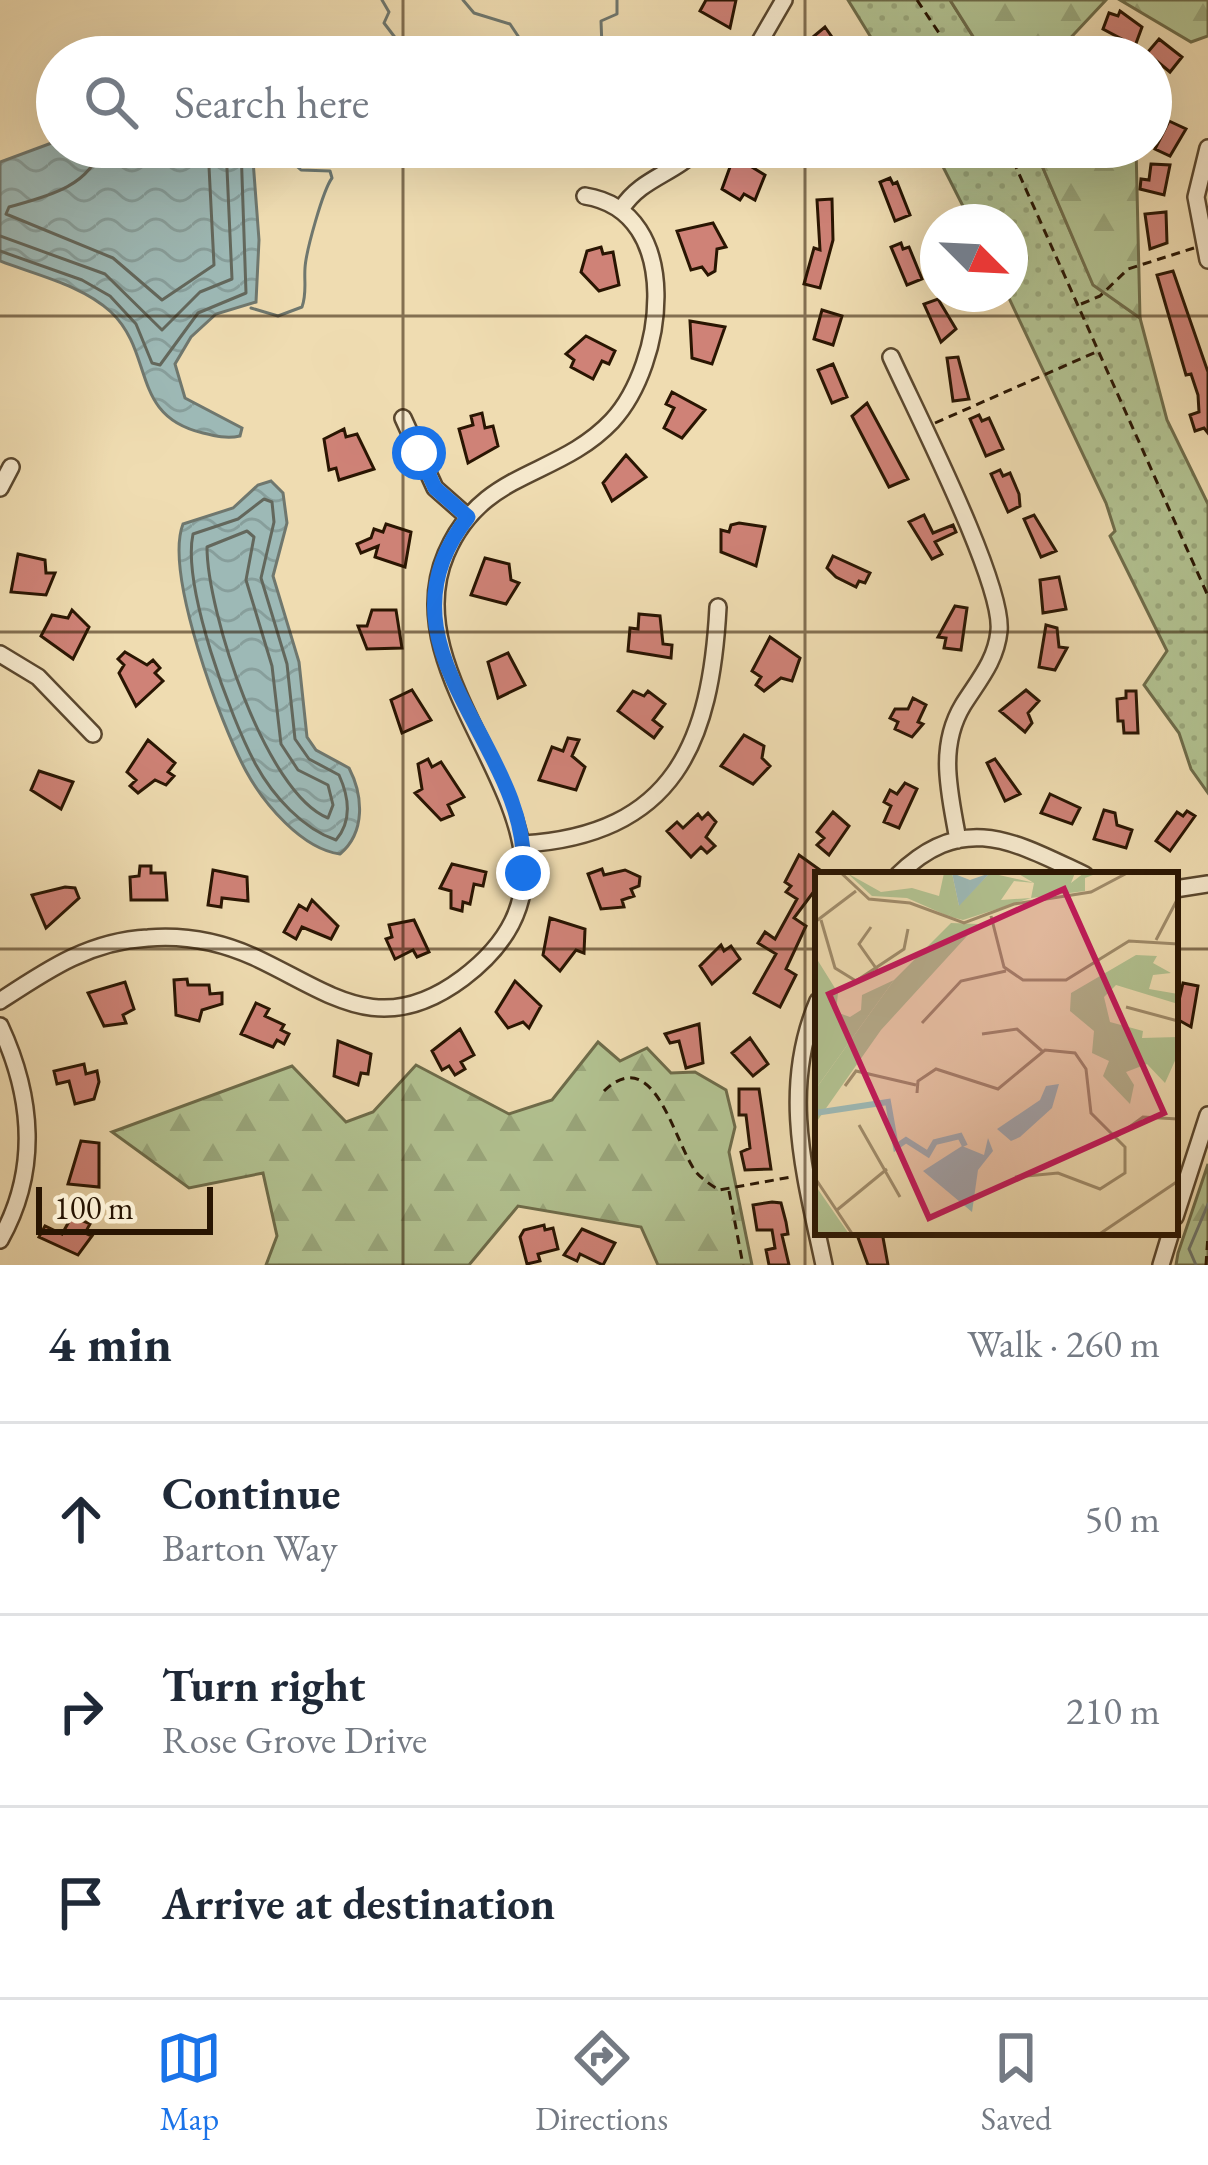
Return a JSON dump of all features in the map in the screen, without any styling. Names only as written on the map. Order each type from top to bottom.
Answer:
[{"type":"street","points":[[763,36],[784,0]]},
{"type":"street","points":[[1206,252],[1196,197],[1208,148]]},
{"type":"street","points":[[622,208],[643,183],[672,168]]},
{"type":"street","points":[[0,1001],[77,954],[110,943],[164,937],[239,951],[340,1002],[387,1006],[418,1000],[459,981],[500,938],[520,891],[523,844],[515,814],[447,669],[436,632],[440,568],[468,517],[508,480],[590,440],[637,386],[648,359],[655,301],[644,238],[622,208],[585,196]]},
{"type":"street","points":[[891,358],[987,573],[1000,616],[990,664],[950,735],[946,771],[958,840]]},
{"type":"street","points":[[403,418],[435,488],[468,517]]},
{"type":"street","points":[[0,488],[11,467]]},
{"type":"street","points":[[523,844],[563,840],[604,827],[635,810],[673,775],[691,750],[709,704],[718,607]]},
{"type":"street","points":[[0,654],[38,677],[93,734]]},
{"type":"street","points":[[902,872],[923,855],[958,840],[1012,840],[1079,872]]},
{"type":"street","points":[[1178,889],[1208,884]]},
{"type":"street","points":[[815,1009],[805,1035],[796,1090],[815,1222]]},
{"type":"street","points":[[0,1026],[21,1080],[28,1151],[20,1196],[0,1240]]},
{"type":"street","points":[[1178,1208],[1208,1115]]},
{"type":"street","points":[[818,1235],[824,1265]]},
{"type":"street","points":[[1161,1265],[1170,1235]]},
{"type":"path","points":[[916,0],[943,36]]},
{"type":"path","points":[[1017,168],[1208,596]]},
{"type":"path","points":[[1080,305],[1100,296],[1128,269],[1206,252]]},
{"type":"path","points":[[922,428],[1098,351]]},
{"type":"path","points":[[604,1090],[619,1076],[630,1076],[647,1086],[669,1111],[695,1170],[718,1190],[805,1174]]},
{"type":"path","points":[[729,1189],[743,1265]]},
{"type":"path","points":[[1206,1265],[1208,1235]]},
{"type":"green space","points":[[848,0],[950,0],[973,36],[870,36]]},
{"type":"green space","points":[[950,0],[1106,0],[1072,36],[973,36]]},
{"type":"green space","points":[[1120,0],[1208,0],[1208,36],[1191,42]]},
{"type":"green space","points":[[944,168],[1043,168],[1093,284],[1140,318],[1167,420],[1208,504],[1208,793],[1191,769],[1179,733],[1144,685],[1167,651],[1110,536],[1115,531],[1016,312],[1028,312],[1028,204],[962,204]]},
{"type":"green space","points":[[1043,168],[1136,168],[1140,318],[1093,285]]},
{"type":"green space","points":[[598,1042],[620,1061],[647,1048],[671,1073],[695,1072],[726,1090],[735,1127],[729,1152],[752,1265],[658,1265],[641,1227],[518,1206],[469,1265],[266,1265],[277,1236],[263,1173],[189,1188],[112,1132],[292,1066],[346,1122],[373,1112],[416,1065],[509,1114],[552,1100]]},
{"type":"green space","points":[[1208,1164],[1208,1265],[1176,1265],[1178,1253]]},
{"type":"water","points":[[36,149],[36,168],[254,168],[259,240],[256,302],[216,314],[191,337],[175,364],[185,398],[242,428],[240,436],[217,436],[180,425],[153,398],[134,346],[111,312],[73,288],[0,261],[0,162]]},
{"type":"water","points":[[271,481],[283,493],[287,523],[273,576],[299,662],[307,737],[316,750],[349,768],[357,790],[358,824],[340,854],[298,834],[246,771],[210,686],[181,577],[183,524],[233,508],[258,485]]},
{"type":"building","points":[[706,0],[736,0],[730,28],[700,11]]},
{"type":"building","points":[[1120,11],[1142,27],[1139,36],[1116,36],[1103,29],[1109,13],[1118,16]]},
{"type":"building","points":[[1172,49],[1182,57],[1172,70]]},
{"type":"building","points":[[1172,122],[1186,129],[1172,153]]},
{"type":"building","points":[[730,168],[754,168],[765,175],[755,200],[744,194],[740,200],[722,189]]},
{"type":"building","points":[[1150,168],[1169,168],[1164,195],[1140,189],[1141,179],[1149,180]]},
{"type":"building","points":[[890,178],[893,184],[897,182],[910,215],[895,221],[880,182]]},
{"type":"building","points":[[832,199],[833,240],[820,288],[804,284],[814,248],[820,250],[817,200]]},
{"type":"building","points":[[1166,212],[1167,243],[1150,249],[1145,214]]},
{"type":"building","points":[[713,223],[726,247],[717,249],[715,271],[708,275],[702,267],[691,270],[677,231]]},
{"type":"building","points":[[901,243],[903,249],[909,247],[920,280],[907,285],[891,247]]},
{"type":"building","points":[[601,247],[603,254],[613,252],[619,285],[599,291],[581,272],[587,251]]},
{"type":"building","points":[[1173,271],[1208,372],[1208,433],[1204,428],[1195,431],[1190,415],[1199,412],[1198,395],[1191,374],[1186,375],[1157,275]]},
{"type":"building","points":[[822,310],[842,316],[833,345],[814,339]]},
{"type":"building","points":[[928,312],[946,312],[956,329],[941,342]]},
{"type":"building","points":[[690,321],[725,327],[712,364],[692,358]]},
{"type":"building","points":[[586,336],[615,351],[609,364],[602,361],[593,379],[571,367],[574,360],[566,354]]},
{"type":"building","points":[[958,357],[969,399],[953,401],[947,358]]},
{"type":"building","points":[[833,364],[847,397],[832,403],[818,370]]},
{"type":"building","points":[[672,392],[705,410],[682,438],[664,428],[674,408],[666,404]]},
{"type":"building","points":[[867,403],[908,479],[889,487],[852,416]]},
{"type":"building","points":[[482,413],[485,428],[493,426],[498,446],[468,463],[459,429],[473,425],[471,416]]},
{"type":"building","points":[[979,415],[982,421],[989,418],[1003,449],[986,456],[970,419]]},
{"type":"building","points":[[344,429],[346,437],[357,434],[374,469],[339,480],[336,468],[329,470],[324,439]]},
{"type":"building","points":[[626,455],[646,477],[612,501],[603,483]]},
{"type":"building","points":[[1000,470],[1003,476],[1010,473],[1019,494],[1020,506],[1008,512],[991,474]]},
{"type":"building","points":[[924,515],[933,533],[953,525],[956,532],[935,542],[942,554],[932,559],[909,522]]},
{"type":"building","points":[[1034,515],[1056,551],[1041,557],[1024,519]]},
{"type":"building","points":[[386,524],[411,532],[405,567],[375,557],[378,546],[361,553],[357,544],[371,538],[374,529],[383,532]]},
{"type":"building","points":[[731,525],[765,527],[756,566],[721,552],[721,530],[729,532]]},
{"type":"building","points":[[18,554],[45,560],[46,573],[55,573],[46,595],[11,592]]},
{"type":"building","points":[[833,556],[870,573],[865,583],[859,581],[856,587],[836,577],[827,568]]},
{"type":"building","points":[[485,558],[509,564],[511,580],[519,583],[506,604],[471,595]]},
{"type":"building","points":[[1059,577],[1066,609],[1043,613],[1040,580]]},
{"type":"building","points":[[955,606],[967,608],[961,650],[944,648],[946,638],[938,637]]},
{"type":"building","points":[[72,610],[89,627],[73,659],[41,636],[52,615],[68,618]]},
{"type":"building","points":[[372,610],[396,610],[402,648],[367,649],[358,626],[367,626]]},
{"type":"building","points":[[639,614],[660,616],[663,644],[672,645],[671,658],[628,651],[630,628],[638,629]]},
{"type":"building","points":[[1046,625],[1057,628],[1059,647],[1067,648],[1055,670],[1039,667]]},
{"type":"building","points":[[770,637],[800,658],[792,681],[781,678],[764,691],[756,685],[761,677],[752,671]]},
{"type":"building","points":[[125,652],[147,665],[153,660],[160,668],[155,673],[163,681],[136,706],[119,673],[124,665],[118,659]]},
{"type":"building","points":[[508,653],[525,685],[498,698],[488,662]]},
{"type":"building","points":[[412,690],[431,720],[402,733],[391,700]]},
{"type":"building","points":[[1026,690],[1039,701],[1028,713],[1032,723],[1025,732],[1000,711]]},
{"type":"building","points":[[633,691],[644,696],[648,691],[665,704],[653,720],[662,727],[654,738],[618,711]]},
{"type":"building","points":[[1126,691],[1136,691],[1138,733],[1124,733],[1123,721],[1118,721],[1117,699],[1126,698]]},
{"type":"building","points":[[913,698],[926,705],[918,722],[923,724],[912,737],[895,729],[898,722],[890,718],[895,709],[908,709]]},
{"type":"building","points":[[744,735],[764,746],[762,758],[770,766],[753,784],[721,766]]},
{"type":"building","points":[[568,738],[579,740],[572,756],[585,767],[576,790],[539,780],[552,747],[563,751]]},
{"type":"building","points":[[148,740],[175,763],[168,772],[174,776],[166,785],[155,780],[138,793],[130,786],[136,780],[127,772]]},
{"type":"building","points":[[428,759],[432,767],[441,762],[464,797],[448,805],[453,815],[441,820],[415,793],[422,789],[418,764]]},
{"type":"building","points":[[995,759],[1020,794],[1005,801],[987,763]]},
{"type":"building","points":[[39,771],[73,782],[61,809],[31,790]]},
{"type":"building","points":[[905,783],[917,789],[899,828],[884,822],[891,806],[884,802],[890,790],[897,794]]},
{"type":"building","points":[[1050,794],[1080,808],[1072,824],[1041,813]]},
{"type":"building","points":[[1104,810],[1115,813],[1117,825],[1132,830],[1126,848],[1094,839]]},
{"type":"building","points":[[1187,811],[1195,816],[1170,851],[1156,841],[1177,812],[1183,816]]},
{"type":"building","points":[[833,812],[849,826],[829,855],[817,845],[824,838],[817,832]]},
{"type":"building","points":[[708,813],[716,822],[706,837],[715,846],[707,853],[701,847],[691,857],[667,831],[677,822],[683,828],[698,814],[702,819]]},
{"type":"building","points":[[799,855],[823,872],[815,872],[815,890],[794,918],[806,926],[786,969],[796,975],[780,1007],[754,993],[776,954],[758,943],[765,932],[775,939],[797,899],[786,892],[791,886],[785,882]]},
{"type":"building","points":[[452,864],[486,872],[483,886],[474,884],[470,904],[463,902],[462,911],[451,908],[451,891],[440,888]]},
{"type":"building","points":[[140,866],[151,866],[151,873],[165,873],[167,900],[131,900],[130,877],[139,876]]},
{"type":"building","points":[[602,869],[604,875],[625,870],[640,877],[639,886],[631,889],[634,896],[622,900],[624,907],[601,909],[588,874]]},
{"type":"building","points":[[213,870],[247,877],[248,901],[222,898],[221,907],[208,905]]},
{"type":"building","points":[[75,888],[79,898],[46,928],[32,895]]},
{"type":"building","points":[[312,900],[338,926],[331,939],[302,927],[296,939],[284,932],[299,905],[307,910]]},
{"type":"building","points":[[550,918],[585,929],[584,953],[576,950],[560,971],[543,955]]},
{"type":"building","points":[[414,920],[429,952],[417,957],[413,950],[395,959],[386,939],[392,937],[389,925]]},
{"type":"building","points":[[721,945],[724,951],[731,946],[740,959],[712,984],[700,966]]},
{"type":"building","points":[[187,979],[188,985],[209,985],[210,994],[222,993],[222,1004],[202,1010],[199,1021],[176,1015],[174,980]]},
{"type":"building","points":[[515,981],[541,1006],[529,1028],[523,1022],[508,1028],[496,1012]]},
{"type":"building","points":[[125,982],[134,1009],[123,1015],[126,1023],[104,1026],[88,993]]},
{"type":"building","points":[[1183,983],[1198,986],[1191,1027],[1178,1020]]},
{"type":"building","points":[[256,1003],[269,1009],[265,1016],[284,1025],[281,1030],[289,1034],[284,1044],[277,1040],[273,1047],[241,1034]]},
{"type":"building","points":[[699,1024],[703,1063],[686,1068],[679,1041],[670,1043],[665,1034]]},
{"type":"building","points":[[460,1029],[474,1055],[461,1062],[465,1069],[455,1075],[449,1066],[442,1070],[432,1051]]},
{"type":"building","points":[[750,1038],[768,1064],[753,1076],[732,1053]]},
{"type":"building","points":[[338,1041],[371,1054],[368,1074],[361,1073],[358,1085],[334,1076]]},
{"type":"building","points":[[84,1064],[86,1074],[97,1071],[99,1082],[94,1099],[75,1104],[69,1081],[57,1084],[54,1071]]},
{"type":"building","points":[[739,1089],[759,1089],[771,1169],[745,1170],[741,1152],[750,1148],[746,1115],[739,1115]]},
{"type":"building","points":[[81,1141],[99,1143],[99,1187],[68,1184]]},
{"type":"building","points":[[781,1203],[789,1265],[769,1265],[766,1250],[775,1248],[772,1230],[757,1230],[753,1205]]},
{"type":"building","points":[[76,1209],[85,1213],[81,1220],[90,1224],[85,1233],[92,1236],[78,1255],[39,1237],[45,1226],[62,1234]]},
{"type":"building","points":[[544,1225],[545,1230],[553,1228],[558,1249],[538,1254],[540,1261],[527,1264],[520,1237],[524,1230]]},
{"type":"building","points":[[582,1229],[615,1243],[603,1265],[580,1254],[577,1261],[564,1255]]},
{"type":"building","points":[[857,1235],[883,1235],[888,1265],[868,1265]]},
{"type":"waterway","points":[[382,0],[389,12],[384,23],[394,36]]},
{"type":"waterway","points":[[463,0],[474,13],[510,24],[518,36]]},
{"type":"waterway","points":[[602,36],[601,21],[617,14],[617,0]]},
{"type":"waterway","points":[[251,308],[278,316],[302,307],[308,248],[332,178],[330,171],[299,168]]},
{"type":"waterway","points":[[1196,1265],[1189,1249],[1208,1204]]},
{"type":"route","points":[[419,453],[435,488],[468,517],[440,568],[436,632],[447,669],[515,814],[523,844],[523,873]]}]
